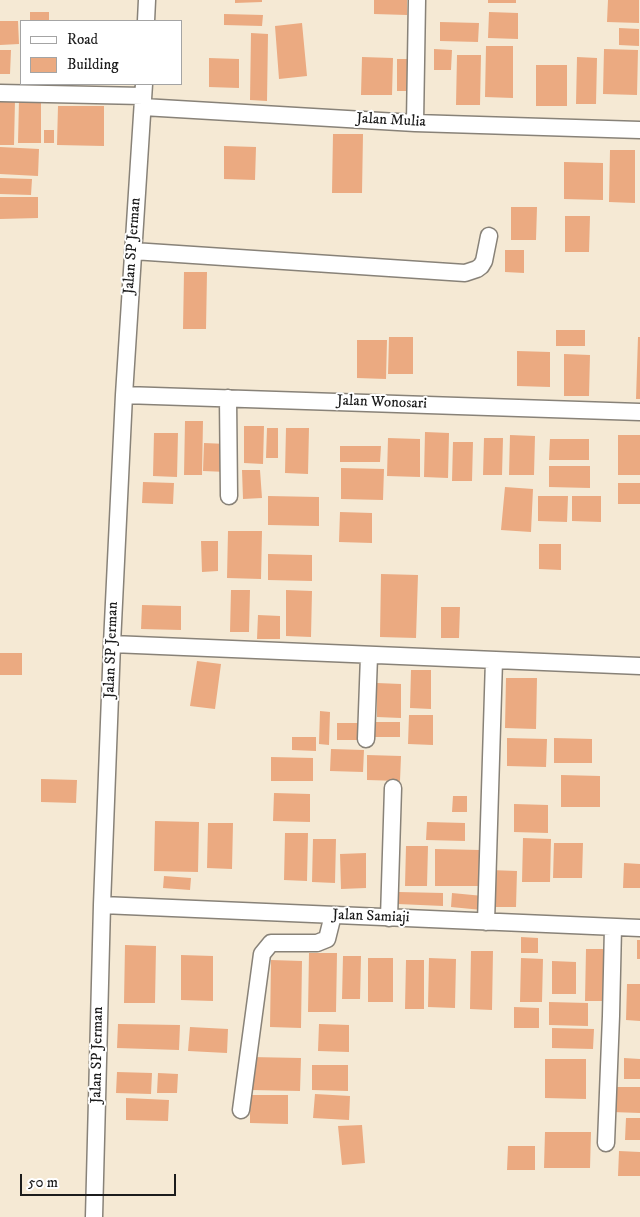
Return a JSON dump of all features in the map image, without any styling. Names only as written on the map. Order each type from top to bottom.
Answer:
[{"type":"street","points":[[146,20],[147,0]]},
{"type":"street","points":[[415,122],[417,0]]},
{"type":"street","name":"Jalan Mulia","points":[[0,92],[143,95],[415,122],[640,130]]},
{"type":"street","name":"Jalan SP Jerman","points":[[94,1217],[102,905],[112,644],[124,395],[143,95]]},
{"type":"street","points":[[133,252],[465,273],[477,270],[481,266],[484,261],[488,236]]},
{"type":"street","name":"Jalan Wonosari","points":[[124,395],[640,412]]},
{"type":"street","points":[[228,398],[230,496]]},
{"type":"street","points":[[112,644],[640,666]]},
{"type":"street","points":[[366,739],[370,656]]},
{"type":"street","points":[[486,922],[494,660]]},
{"type":"street","points":[[389,918],[393,788]]},
{"type":"street","name":"Jalan Samiaji","points":[[102,905],[640,928]]},
{"type":"street","points":[[241,1110],[262,954],[271,943],[317,943],[327,939],[333,915]]},
{"type":"street","points":[[606,1143],[613,927]]},
{"type":"building","points":[[235,0],[262,0],[262,2],[235,3]]},
{"type":"building","points":[[374,0],[407,0],[407,15],[374,14]]},
{"type":"building","points":[[488,0],[516,0],[516,3],[488,3]]},
{"type":"building","points":[[608,0],[639,0],[639,23],[607,22]]},
{"type":"building","points":[[30,12],[49,12],[49,20],[30,20]]},
{"type":"building","points":[[489,12],[518,13],[518,39],[488,38]]},
{"type":"building","points":[[224,14],[263,15],[262,26],[224,25]]},
{"type":"building","points":[[0,21],[18,21],[19,44],[0,45]]},
{"type":"building","points":[[440,22],[479,23],[478,42],[440,41]]},
{"type":"building","points":[[302,23],[307,76],[279,79],[275,26]]},
{"type":"building","points":[[619,28],[639,29],[639,46],[619,45]]},
{"type":"building","points":[[251,33],[268,34],[267,101],[250,100]]},
{"type":"building","points":[[486,46],[513,46],[513,98],[485,97]]},
{"type":"building","points":[[434,49],[452,50],[451,70],[434,70]]},
{"type":"building","points":[[604,49],[638,50],[637,95],[603,94]]},
{"type":"building","points":[[0,50],[11,50],[10,74],[0,74]]},
{"type":"building","points":[[457,55],[481,55],[480,105],[456,105]]},
{"type":"building","points":[[362,57],[393,58],[392,95],[361,95]]},
{"type":"building","points":[[577,57],[597,58],[596,104],[576,104]]},
{"type":"building","points":[[209,58],[239,59],[239,88],[209,87]]},
{"type":"building","points":[[397,59],[412,59],[411,91],[397,91]]},
{"type":"building","points":[[536,65],[567,65],[567,106],[536,106]]},
{"type":"building","points":[[0,99],[15,100],[14,145],[0,145]]},
{"type":"building","points":[[19,100],[41,101],[41,143],[18,143]]},
{"type":"building","points":[[58,106],[104,106],[104,146],[57,145]]},
{"type":"building","points":[[44,130],[54,130],[54,143],[44,143]]},
{"type":"building","points":[[333,134],[363,134],[362,193],[332,193]]},
{"type":"building","points":[[224,146],[256,147],[255,180],[224,179]]},
{"type":"building","points":[[0,147],[39,149],[38,176],[0,174]]},
{"type":"building","points":[[610,150],[635,150],[635,203],[609,202]]},
{"type":"building","points":[[564,162],[603,163],[603,200],[564,199]]},
{"type":"building","points":[[0,178],[32,179],[31,195],[0,194]]},
{"type":"building","points":[[0,197],[38,197],[38,218],[0,219]]},
{"type":"building","points":[[511,207],[537,207],[536,240],[511,240]]},
{"type":"building","points":[[565,216],[590,216],[589,252],[565,252]]},
{"type":"building","points":[[505,250],[524,250],[524,273],[505,272]]},
{"type":"building","points":[[184,272],[207,272],[206,329],[183,329]]},
{"type":"building","points":[[556,330],[585,330],[585,346],[556,346]]},
{"type":"building","points":[[389,337],[413,337],[413,374],[388,374]]},
{"type":"building","points":[[638,337],[640,337],[640,399],[636,399]]},
{"type":"building","points":[[357,340],[387,340],[386,379],[357,378]]},
{"type":"building","points":[[517,351],[550,352],[550,387],[517,386]]},
{"type":"building","points":[[564,354],[590,355],[589,396],[564,396]]},
{"type":"building","points":[[185,421],[203,421],[202,475],[184,475]]},
{"type":"building","points":[[244,426],[264,426],[263,464],[244,463]]},
{"type":"building","points":[[267,428],[278,428],[278,458],[266,458]]},
{"type":"building","points":[[286,428],[309,428],[308,474],[285,473]]},
{"type":"building","points":[[425,432],[449,433],[448,478],[424,477]]},
{"type":"building","points":[[154,433],[178,433],[177,477],[153,476]]},
{"type":"building","points":[[510,435],[535,436],[534,475],[509,475]]},
{"type":"building","points":[[618,435],[640,435],[640,475],[618,475]]},
{"type":"building","points":[[388,438],[420,439],[420,477],[387,476]]},
{"type":"building","points":[[484,438],[503,438],[502,475],[483,475]]},
{"type":"building","points":[[550,439],[589,439],[589,460],[549,460]]},
{"type":"building","points":[[453,442],[473,442],[472,481],[452,481]]},
{"type":"building","points":[[204,443],[227,444],[227,472],[203,471]]},
{"type":"building","points":[[340,446],[381,446],[380,462],[340,462]]},
{"type":"building","points":[[549,466],[590,466],[590,488],[549,487]]},
{"type":"building","points":[[341,468],[384,469],[383,500],[341,499]]},
{"type":"building","points":[[242,470],[260,470],[262,498],[243,499]]},
{"type":"building","points":[[143,482],[174,483],[173,504],[142,503]]},
{"type":"building","points":[[618,483],[640,483],[640,504],[618,504]]},
{"type":"building","points":[[505,487],[533,489],[531,532],[501,530]]},
{"type":"building","points":[[268,496],[319,497],[319,526],[268,525]]},
{"type":"building","points":[[538,496],[568,496],[567,522],[538,521]]},
{"type":"building","points":[[572,496],[601,496],[601,522],[572,521]]},
{"type":"building","points":[[340,512],[372,513],[372,543],[339,542]]},
{"type":"building","points":[[228,531],[262,531],[261,579],[227,578]]},
{"type":"building","points":[[201,541],[218,541],[218,571],[202,572]]},
{"type":"building","points":[[539,544],[561,544],[561,570],[539,569]]},
{"type":"building","points":[[268,554],[312,555],[312,581],[268,580]]},
{"type":"building","points":[[381,574],[418,575],[416,638],[380,637]]},
{"type":"building","points":[[231,590],[250,590],[249,632],[230,632]]},
{"type":"building","points":[[286,590],[312,591],[311,637],[286,636]]},
{"type":"building","points":[[142,605],[181,606],[181,630],[141,629]]},
{"type":"building","points":[[441,607],[460,607],[459,638],[441,638]]},
{"type":"building","points":[[258,615],[280,616],[280,639],[257,639]]},
{"type":"building","points":[[0,653],[22,653],[22,675],[0,675]]},
{"type":"building","points":[[197,661],[221,664],[215,709],[190,706]]},
{"type":"building","points":[[411,670],[431,670],[431,709],[410,708]]},
{"type":"building","points":[[506,678],[537,678],[536,729],[505,728]]},
{"type":"building","points":[[377,683],[401,684],[401,718],[377,717]]},
{"type":"building","points":[[320,711],[330,712],[329,745],[319,744]]},
{"type":"building","points":[[409,715],[433,715],[433,745],[408,744]]},
{"type":"building","points":[[373,722],[400,722],[400,737],[373,737]]},
{"type":"building","points":[[337,723],[362,723],[362,740],[337,740]]},
{"type":"building","points":[[292,737],[316,737],[316,751],[292,750]]},
{"type":"building","points":[[507,738],[547,739],[546,767],[507,766]]},
{"type":"building","points":[[554,738],[592,739],[592,763],[554,763]]},
{"type":"building","points":[[331,749],[364,750],[363,772],[330,771]]},
{"type":"building","points":[[367,755],[401,756],[400,781],[367,780]]},
{"type":"building","points":[[271,757],[313,758],[313,781],[271,781]]},
{"type":"building","points":[[561,775],[600,776],[600,807],[561,807]]},
{"type":"building","points":[[41,779],[77,780],[76,803],[41,802]]},
{"type":"building","points":[[274,793],[310,794],[310,822],[273,821]]},
{"type":"building","points":[[453,796],[467,796],[467,812],[452,812]]},
{"type":"building","points":[[514,804],[548,805],[548,833],[514,832]]},
{"type":"building","points":[[155,821],[199,822],[198,872],[154,871]]},
{"type":"building","points":[[427,822],[465,823],[465,841],[426,840]]},
{"type":"building","points":[[208,823],[233,823],[232,869],[207,868]]},
{"type":"building","points":[[285,833],[308,833],[307,881],[284,880]]},
{"type":"building","points":[[523,838],[551,839],[550,882],[522,882]]},
{"type":"building","points":[[313,839],[336,839],[335,883],[312,882]]},
{"type":"building","points":[[554,843],[583,843],[582,878],[553,878]]},
{"type":"building","points":[[406,846],[428,846],[427,886],[405,886]]},
{"type":"building","points":[[435,849],[480,850],[480,886],[435,886]]},
{"type":"building","points":[[366,853],[366,888],[341,889],[340,854]]},
{"type":"building","points":[[624,863],[640,864],[640,888],[623,888]]},
{"type":"building","points":[[490,870],[517,871],[516,907],[489,907]]},
{"type":"building","points":[[164,876],[191,878],[190,890],[163,888]]},
{"type":"building","points":[[399,892],[443,893],[443,906],[398,904]]},
{"type":"building","points":[[452,893],[483,896],[482,910],[451,907]]},
{"type":"building","points":[[521,937],[538,938],[538,953],[521,953]]},
{"type":"building","points":[[637,940],[640,940],[640,959],[637,959]]},
{"type":"building","points":[[125,945],[156,946],[155,1003],[124,1003]]},
{"type":"building","points":[[586,949],[609,949],[608,1001],[585,1001]]},
{"type":"building","points":[[471,951],[493,951],[492,1010],[470,1009]]},
{"type":"building","points":[[309,953],[337,953],[336,1012],[308,1012]]},
{"type":"building","points":[[181,955],[213,956],[213,1001],[181,1000]]},
{"type":"building","points":[[343,956],[361,956],[360,999],[342,999]]},
{"type":"building","points":[[368,958],[393,958],[393,1002],[368,1002]]},
{"type":"building","points":[[429,958],[456,959],[455,1008],[428,1007]]},
{"type":"building","points":[[521,958],[543,959],[542,1002],[520,1002]]},
{"type":"building","points":[[271,960],[302,961],[301,1028],[270,1027]]},
{"type":"building","points":[[406,960],[424,960],[424,1009],[405,1009]]},
{"type":"building","points":[[552,961],[576,962],[576,994],[552,994]]},
{"type":"building","points":[[627,984],[640,984],[640,1021],[626,1020]]},
{"type":"building","points":[[549,1002],[588,1003],[588,1026],[549,1025]]},
{"type":"building","points":[[514,1007],[539,1008],[539,1028],[514,1028]]},
{"type":"building","points":[[118,1024],[180,1025],[179,1050],[117,1048]]},
{"type":"building","points":[[319,1024],[349,1025],[349,1052],[318,1051]]},
{"type":"building","points":[[190,1027],[228,1029],[227,1053],[188,1051]]},
{"type":"building","points":[[552,1028],[594,1029],[593,1049],[552,1048]]},
{"type":"building","points":[[251,1057],[301,1058],[300,1091],[251,1090]]},
{"type":"building","points":[[624,1058],[640,1059],[640,1079],[624,1079]]},
{"type":"building","points":[[545,1059],[586,1059],[586,1099],[545,1098]]},
{"type":"building","points":[[312,1065],[348,1065],[348,1091],[312,1090]]},
{"type":"building","points":[[117,1072],[152,1073],[151,1094],[116,1093]]},
{"type":"building","points":[[158,1073],[178,1074],[177,1093],[157,1093]]},
{"type":"building","points":[[613,1087],[640,1087],[640,1113],[612,1112]]},
{"type":"building","points":[[315,1094],[350,1096],[349,1120],[313,1118]]},
{"type":"building","points":[[250,1095],[288,1095],[288,1124],[250,1123]]},
{"type":"building","points":[[126,1098],[169,1100],[168,1121],[126,1120]]},
{"type":"building","points":[[626,1118],[640,1118],[640,1140],[625,1140]]},
{"type":"building","points":[[362,1125],[365,1163],[342,1165],[338,1126]]},
{"type":"building","points":[[545,1132],[591,1132],[590,1168],[544,1168]]},
{"type":"building","points":[[508,1146],[535,1146],[535,1170],[507,1170]]},
{"type":"building","points":[[619,1151],[640,1152],[640,1176],[618,1176]]}]
